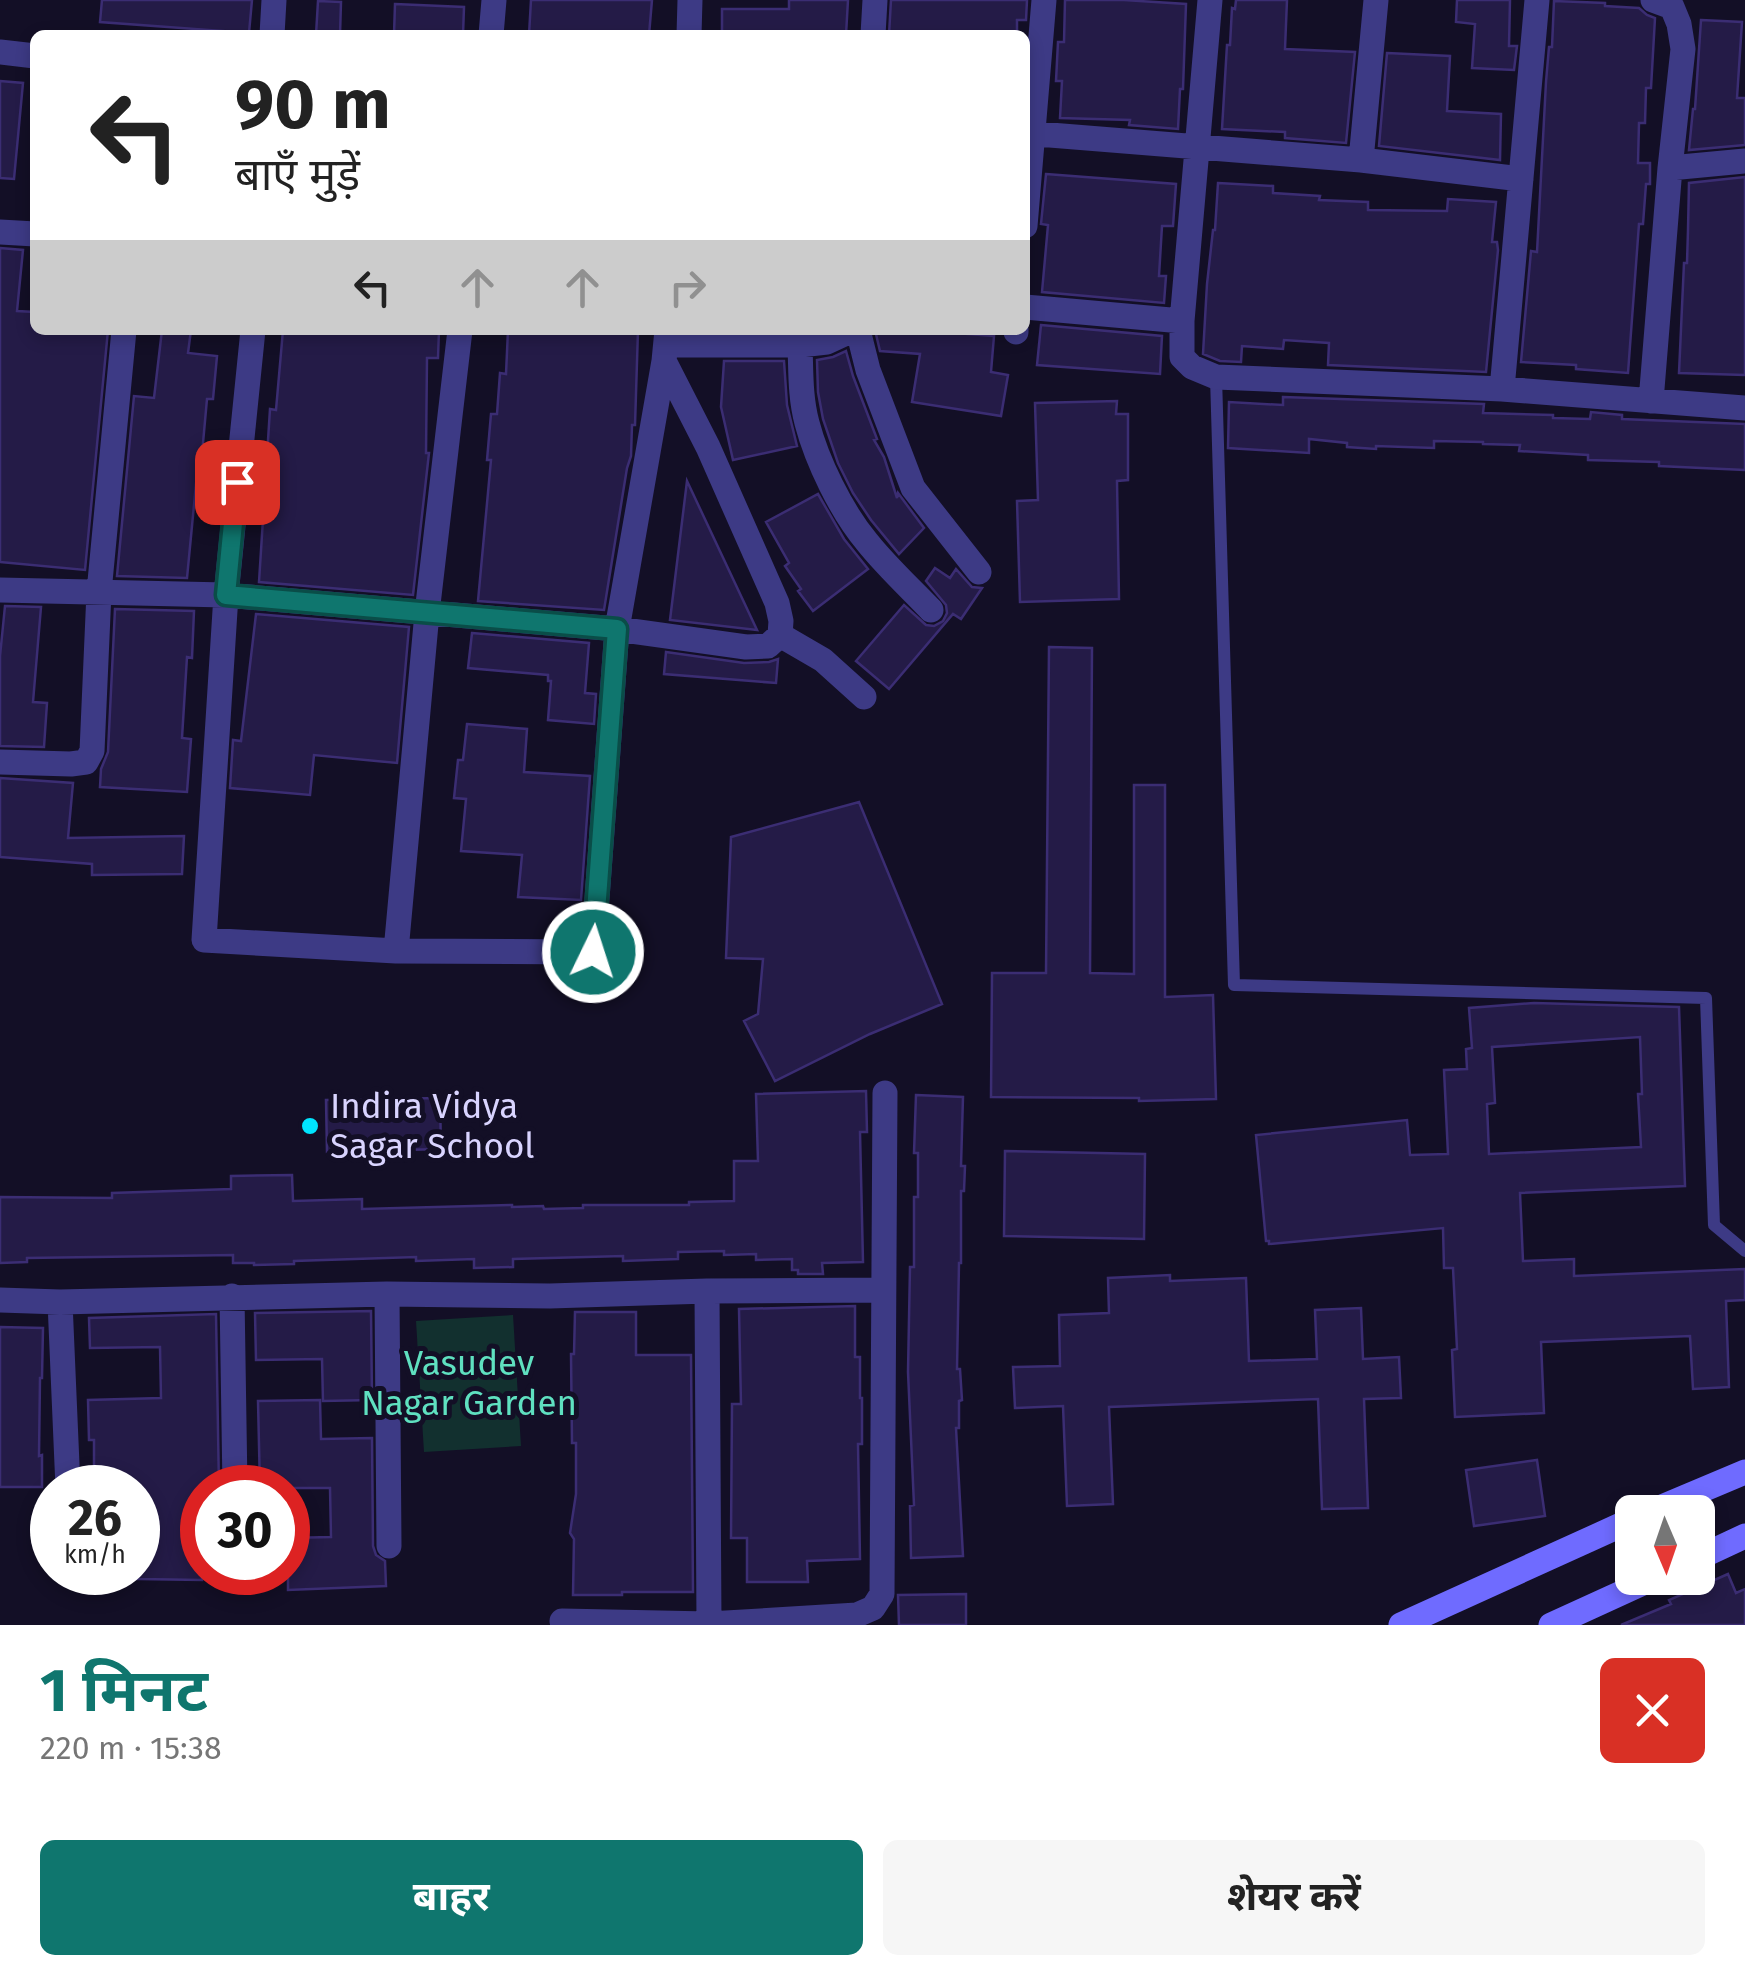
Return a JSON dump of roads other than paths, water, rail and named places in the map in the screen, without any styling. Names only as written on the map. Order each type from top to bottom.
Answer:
[{"type":"main road","points":[[1690,1495],[1745,1472]]},
{"type":"main road","points":[[1401,1625],[1615,1528]]},
{"type":"main road","points":[[1715,1550],[1745,1536]]},
{"type":"main road","points":[[1551,1625],[1617,1595]]},
{"type":"street","points":[[272,30],[274,0]]},
{"type":"street","points":[[491,30],[494,0]]},
{"type":"street","points":[[689,30],[690,0]]},
{"type":"street","points":[[873,30],[875,0]]},
{"type":"street","points":[[1030,125],[1044,0]]},
{"type":"street","points":[[1210,0],[1182,321],[1182,356],[1192,368],[1216,377],[1502,389],[1745,408]]},
{"type":"street","points":[[1361,160],[1376,0]]},
{"type":"street","points":[[1502,389],[1537,0]]},
{"type":"street","points":[[1651,400],[1684,48],[1672,7],[1653,0]]},
{"type":"street","points":[[0,52],[30,55]]},
{"type":"street","points":[[1030,134],[1361,160],[1522,179]]},
{"type":"street","points":[[1670,168],[1745,161]]},
{"type":"street","points":[[0,232],[30,234]]},
{"type":"street","points":[[1030,307],[1182,321]]},
{"type":"street","points":[[0,762],[71,764],[86,762],[92,751],[99,592],[124,335]]},
{"type":"street","points":[[252,335],[226,595],[204,940],[396,952],[593,952],[617,629],[666,345]]},
{"type":"street","points":[[396,952],[427,613],[459,335]]},
{"type":"street","points":[[666,345],[800,344],[827,342],[843,335]]},
{"type":"street","points":[[857,335],[913,488],[979,572]]},
{"type":"street","points":[[800,344],[806,421],[831,482],[865,540],[931,610]]},
{"type":"street","points":[[0,590],[226,595],[617,629],[746,647],[768,646],[780,634],[782,621],[666,345]]},
{"type":"street","points":[[780,634],[823,660],[864,696]]},
{"type":"street","points":[[562,1621],[710,1624],[858,1615],[874,1608],[882,1594],[885,1093]]},
{"type":"street","points":[[0,1300],[883,1290]]},
{"type":"street","points":[[708,1291],[710,1624]]},
{"type":"street","points":[[387,1294],[389,1546]]},
{"type":"street","points":[[232,1296],[235,1465]]},
{"type":"street","points":[[60,1302],[67,1465]]},
{"type":"lane","points":[[1216,377],[1234,986],[1706,998],[1714,1225],[1745,1251]]},
{"type":"place","name":"Indira Vidya Sagar School","points":[[310,1126]]},
{"type":"park label","name":"Vasudev Nagar Garden","points":[[469,1383]]}]
